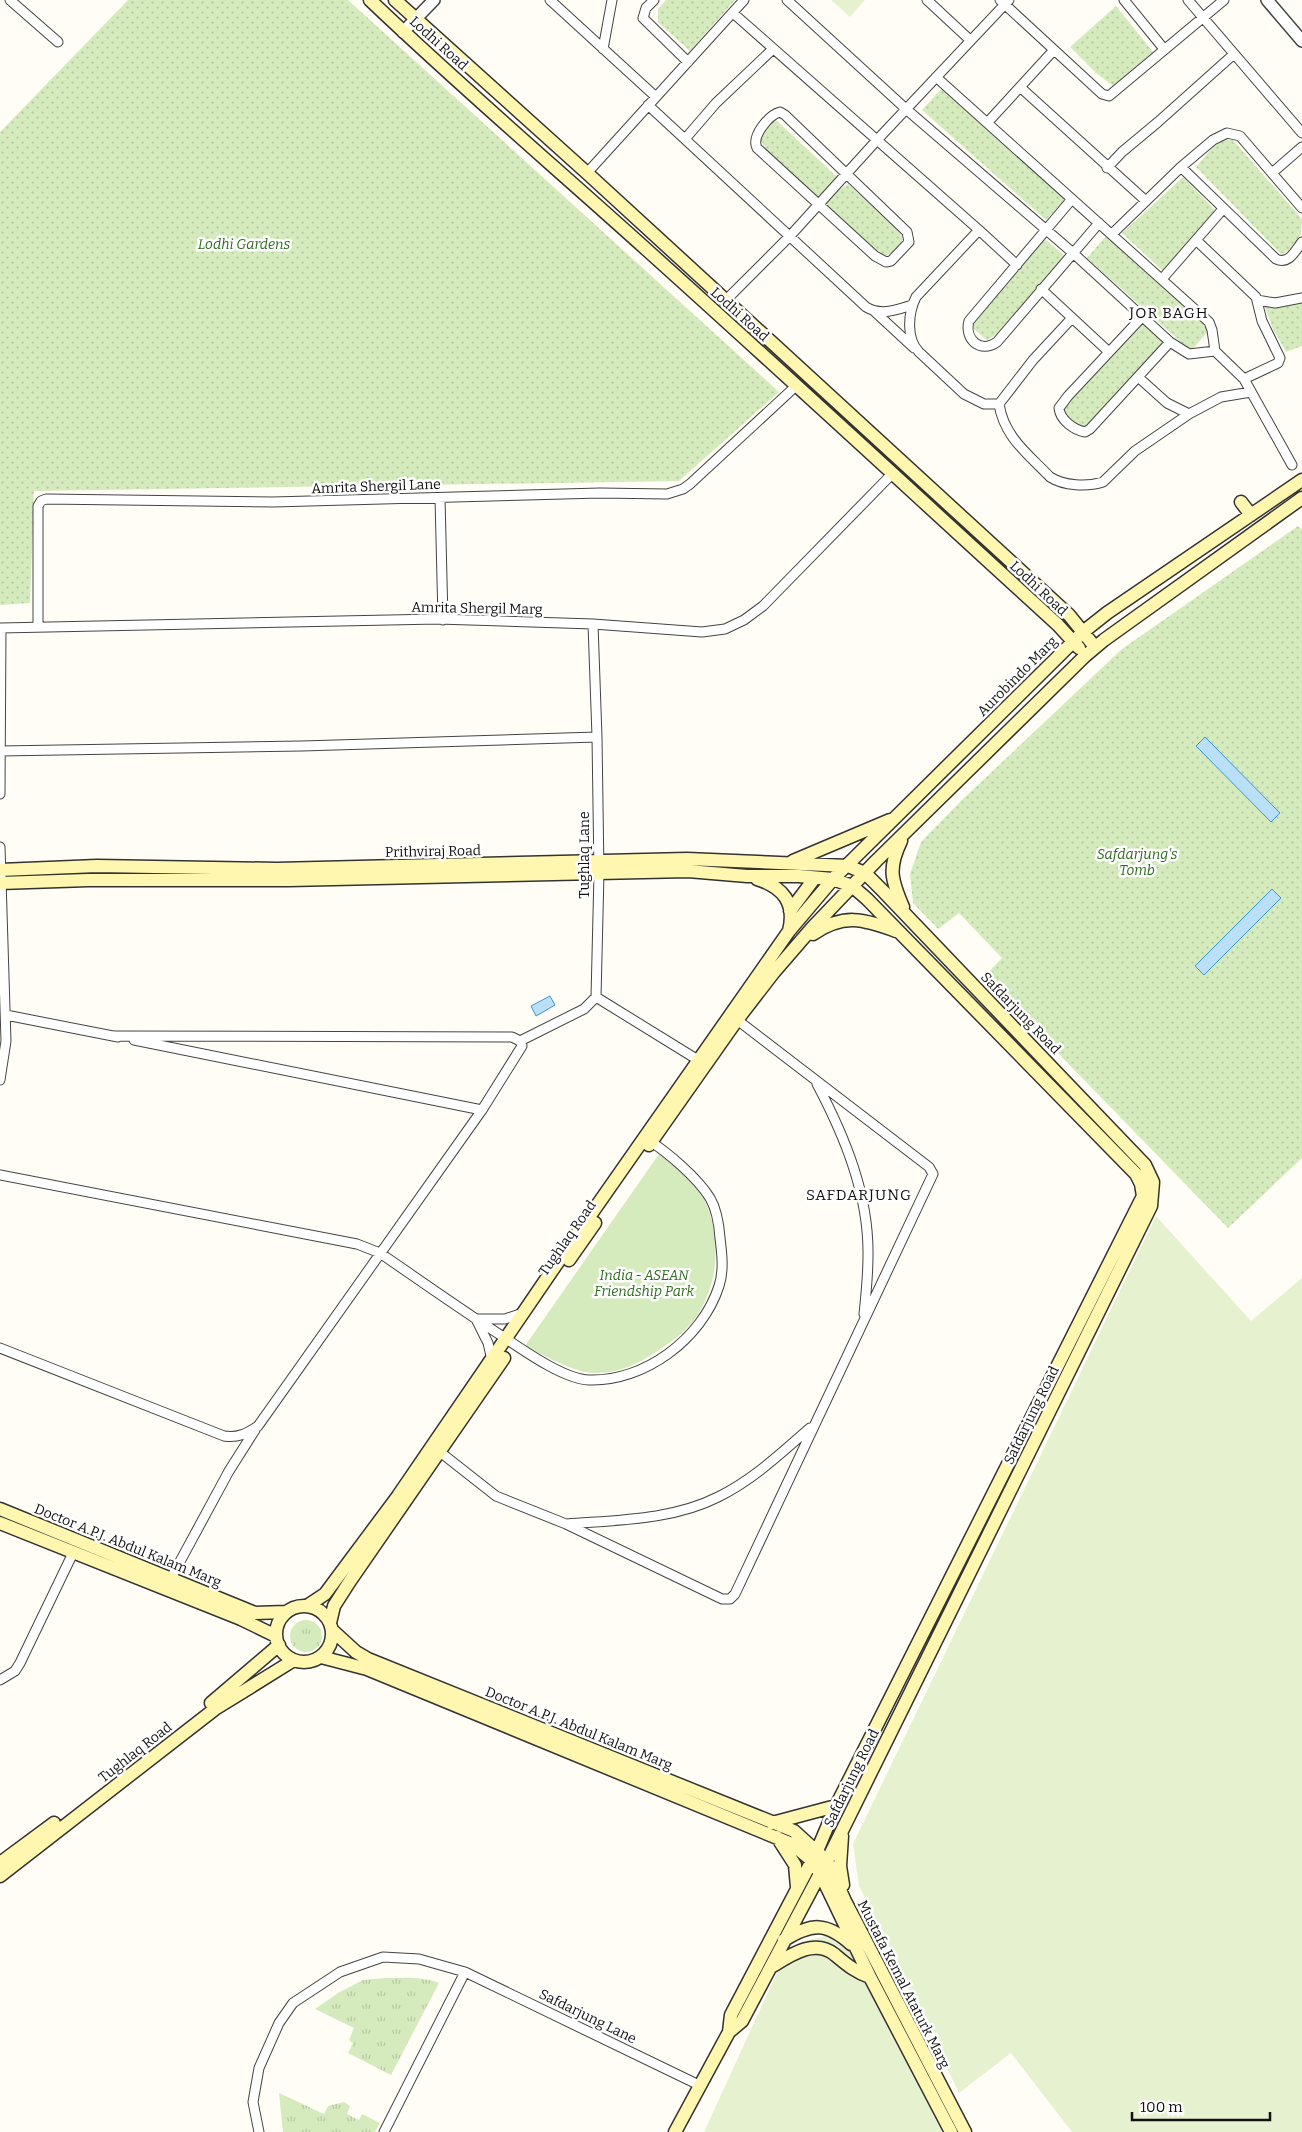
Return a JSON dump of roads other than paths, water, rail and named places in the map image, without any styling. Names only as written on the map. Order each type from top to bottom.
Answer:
[{"type":"main road","name":"Lodhi Road","points":[[370,0],[1058,625],[1085,656]]},
{"type":"main road","name":"Lodhi Road","points":[[395,0],[587,173],[1069,615],[1096,647]]},
{"type":"main road","name":"Aurobindo Marg","points":[[833,880],[1083,632],[1302,480]]},
{"type":"main road","points":[[865,874],[1085,656],[1302,498]]},
{"type":"main road","points":[[1241,502],[1251,515]]},
{"type":"main road","points":[[789,862],[895,817]]},
{"type":"main road","points":[[905,834],[896,853],[891,870],[892,881],[906,915]]},
{"type":"main road","name":"Prithviraj Road","points":[[0,883],[88,880],[299,880],[599,867],[687,859],[848,866],[865,874]]},
{"type":"main road","name":"Prithviraj Road","points":[[0,870],[97,866],[277,869],[599,867],[747,876],[799,876],[833,880],[852,886]]},
{"type":"main road","name":"Tughlaq Road","points":[[306,1606],[325,1594],[437,1449],[492,1360],[510,1342],[524,1313],[648,1140],[698,1060],[733,1017],[800,942],[865,874]]},
{"type":"main road","name":"Safdarjung Road","points":[[675,2132],[729,2032],[742,2021],[827,1861],[1151,1206],[1153,1182],[1145,1165],[865,874]]},
{"type":"main road","points":[[747,876],[768,882],[782,891],[787,899],[790,912],[790,931]]},
{"type":"main road","points":[[790,912],[814,879]]},
{"type":"main road","name":"Tughlaq Road","points":[[331,1627],[334,1606],[437,1449],[790,931],[833,880]]},
{"type":"main road","name":"Safdarjung Road","points":[[729,2032],[730,2015],[814,1855],[836,1806],[1143,1196],[1141,1184],[1136,1174],[852,886]]},
{"type":"main road","points":[[800,942],[825,926],[850,919],[874,923],[900,933]]},
{"type":"main road","points":[[961,995],[972,984]]},
{"type":"main road","name":"Doctor A.P.J. Abdul Kalam Marg","points":[[0,1509],[170,1580],[244,1614]]},
{"type":"main road","name":"Doctor A.P.J. Abdul Kalam Marg","points":[[0,1523],[73,1553],[244,1614]]},
{"type":"main road","points":[[244,1614],[278,1641],[285,1654],[294,1660],[304,1662],[320,1657],[329,1647],[331,1627],[322,1613],[306,1606],[292,1608],[286,1612],[278,1624],[278,1641]]},
{"type":"main road","points":[[244,1614],[286,1612]]},
{"type":"main road","name":"Doctor A.P.J. Abdul Kalam Marg","points":[[331,1627],[356,1652],[368,1659],[750,1820],[777,1837],[814,1855]]},
{"type":"main road","name":"Tughlaq Road","points":[[0,1863],[211,1703],[278,1641]]},
{"type":"main road","name":"Doctor A.P.J. Abdul Kalam Marg","points":[[320,1657],[367,1669],[750,1820],[772,1822],[794,1831],[814,1855]]},
{"type":"main road","name":"Tughlaq Road","points":[[0,1876],[215,1709],[294,1660]]},
{"type":"main road","points":[[772,1822],[836,1806]]},
{"type":"main road","points":[[842,1831],[840,1866],[844,1901]]},
{"type":"main road","points":[[777,1837],[795,1865],[797,1888]]},
{"type":"main road","name":"Mustafa Kemal Ataturk Marg","points":[[814,1855],[827,1861],[844,1901],[965,2132]]},
{"type":"main road","name":"Mustafa Kemal Ataturk Marg","points":[[814,1855],[820,1873],[870,1977],[951,2132]]},
{"type":"main road","points":[[784,1940],[796,1932],[818,1926],[829,1928],[840,1934],[857,1948]]},
{"type":"main road","points":[[771,1967],[808,1948],[821,1948],[832,1953],[853,1970],[870,1977]]},
{"type":"street","points":[[10,0],[58,42]]},
{"type":"street","points":[[403,32],[434,0]]},
{"type":"street","points":[[550,0],[656,97]]},
{"type":"street","points":[[603,49],[612,0]]},
{"type":"street","points":[[654,0],[646,8],[643,18],[688,62]]},
{"type":"street","points":[[587,173],[744,0]]},
{"type":"street","points":[[787,0],[906,109],[1046,229],[1170,342],[1189,354],[1214,352]]},
{"type":"street","points":[[927,0],[970,40]]},
{"type":"street","points":[[1124,0],[1164,49]]},
{"type":"street","points":[[1188,0],[1302,133]]},
{"type":"street","points":[[726,300],[790,236],[1004,2],[1053,51],[1102,94],[1109,96],[1224,0]]},
{"type":"street","points":[[1267,0],[1302,41]]},
{"type":"street","points":[[733,13],[1017,265]]},
{"type":"street","points":[[685,139],[716,103],[773,49]]},
{"type":"street","points":[[988,122],[1053,51]]},
{"type":"street","points":[[1107,168],[1122,152],[1234,54]]},
{"type":"street","points":[[936,77],[1209,322],[1212,330],[1214,352],[1244,379],[1292,465]]},
{"type":"street","points":[[1020,87],[1107,168],[1146,201]]},
{"type":"street","points":[[648,105],[866,307],[874,311],[964,394],[984,404],[999,404]]},
{"type":"street","points":[[780,112],[907,232],[909,238],[907,246],[891,261],[880,261],[818,204],[757,148],[755,143],[756,137],[772,116],[780,112]]},
{"type":"street","points":[[1112,234],[1181,167],[1220,136],[1227,133],[1234,133],[1240,136],[1302,208]]},
{"type":"street","points":[[1272,173],[1302,147]]},
{"type":"street","points":[[1181,167],[1276,259],[1280,261],[1292,256],[1302,242]]},
{"type":"street","points":[[1072,199],[969,321],[968,336],[982,347],[990,347],[997,342],[1099,223]]},
{"type":"street","points":[[1162,279],[1223,209]]},
{"type":"street","points":[[915,348],[911,336],[912,305],[923,290],[979,230]]},
{"type":"street","points":[[1196,240],[1257,300],[1262,321],[1280,358],[1278,363],[1244,379]]},
{"type":"street","points":[[1041,290],[1108,352]]},
{"type":"street","points":[[1257,300],[1275,303],[1302,298]]},
{"type":"street","points":[[874,311],[889,312],[912,305]]},
{"type":"street","points":[[1142,317],[1108,352],[1059,408],[1063,418],[1074,429],[1085,432],[1090,430],[1170,342]]},
{"type":"street","points":[[1072,318],[1027,367],[999,404],[1000,416],[1010,436],[1050,477],[1064,484],[1103,482],[1135,451],[1189,414],[1221,396],[1251,392]]},
{"type":"street","points":[[1138,376],[1167,403],[1189,414]]},
{"type":"street","name":"Amrita Shergil Lane","points":[[38,626],[38,506],[41,501],[46,499],[273,502],[675,493],[690,484],[796,385]]},
{"type":"street","name":"Amrita Shergil Marg","points":[[1,628],[443,620],[593,624],[702,632],[724,629],[744,620],[763,606],[892,474]]},
{"type":"street","points":[[440,498],[443,620]]},
{"type":"street","name":"Tughlaq Lane","points":[[593,624],[599,867],[596,997]]},
{"type":"street","points":[[0,794],[1,628]]},
{"type":"street","points":[[0,751],[302,746],[597,737]]},
{"type":"street","points":[[0,848],[6,1014],[6,1041],[0,1080]]},
{"type":"street","points":[[520,1041],[584,1009],[596,997],[698,1060]]},
{"type":"street","points":[[6,1014],[482,1110]]},
{"type":"street","points":[[437,1449],[496,1496],[566,1524],[722,1599],[730,1600],[735,1594],[812,1426],[932,1178],[932,1170],[733,1017]]},
{"type":"street","points":[[114,1036],[512,1036],[520,1041],[522,1046],[482,1110],[258,1426],[229,1471],[170,1580]]},
{"type":"street","points":[[815,1081],[850,1155],[861,1192],[868,1255],[864,1319]]},
{"type":"street","points":[[0,1175],[357,1244],[380,1253],[510,1342],[556,1370],[588,1380],[616,1376],[644,1368],[670,1352],[692,1332],[708,1310],[719,1286],[723,1258],[718,1216],[710,1198],[696,1180],[648,1140]]},
{"type":"street","points":[[476,1319],[505,1318],[524,1313]]},
{"type":"street","points":[[476,1319],[488,1344],[492,1360]]},
{"type":"street","points":[[0,1348],[224,1436],[235,1437],[247,1434],[258,1426]]},
{"type":"street","points":[[566,1524],[652,1516],[687,1508],[717,1498],[766,1466],[812,1426]]},
{"type":"street","points":[[0,1680],[14,1671],[20,1663],[73,1553]]},
{"type":"street","name":"Safdarjung Lane","points":[[259,2132],[253,2102],[259,2068],[279,2023],[293,2003],[340,1972],[383,1956],[419,1959],[465,1972],[699,2085]]},
{"type":"street","points":[[384,2132],[465,1972]]},
{"type":"water","points":[[1205,737],[1280,813],[1271,822],[1196,746]]},
{"type":"water","points":[[1272,889],[1281,898],[1204,975],[1195,966]]},
{"type":"water","points":[[550,996],[555,1005],[536,1016],[531,1006]]},
{"type":"district","name":"JOR BAGH","points":[[1169,313]]},
{"type":"district","name":"SAFDARJUNG","points":[[859,1195]]},
{"type":"park label","name":"Lodhi Gardens","points":[[244,244]]},
{"type":"park label","name":"Safdarjung's Tomb","points":[[1137,862]]},
{"type":"park label","name":"India - ASEAN Friendship Park","points":[[644,1284]]}]
